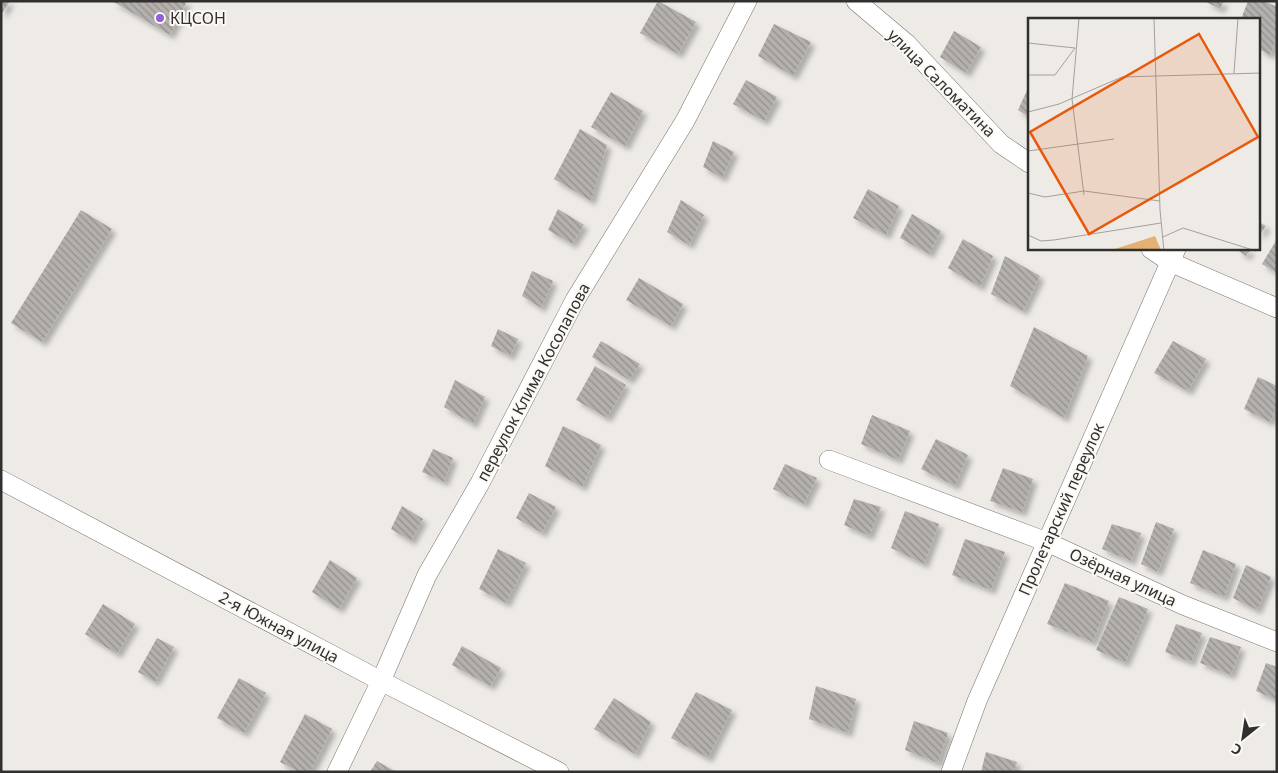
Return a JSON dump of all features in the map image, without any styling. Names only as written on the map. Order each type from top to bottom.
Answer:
[{"type":"street","name":"переулок Клима Косолапова","points":[[337,772],[427,574],[480,483],[575,300],[685,121],[747,1]]},
{"type":"street","name":"улица Саломатина","points":[[856,1],[908,44],[1001,144],[1028,162]]},
{"type":"street","points":[[1155,250],[1173,255],[1277,308]]},
{"type":"street","name":"Пролетарский переулок","points":[[951,772],[977,701],[1173,255]]},
{"type":"street","name":"Озёрная улица","points":[[829,460],[1047,542],[1183,605],[1277,642]]},
{"type":"street","name":"2-я Южная улица","points":[[1,480],[380,681],[559,772]]},
{"type":"building","points":[[1,1],[10,1],[1,15]]},
{"type":"building","name":"КЦСОН","points":[[112,1],[187,1],[170,35]]},
{"type":"building","points":[[658,1],[696,22],[678,54],[640,33]]},
{"type":"building","points":[[1204,1],[1224,1],[1220,9]]},
{"type":"building","points":[[1248,1],[1264,1],[1277,7],[1277,38],[1270,55],[1260,50],[1260,18],[1241,18]]},
{"type":"building","points":[[774,24],[811,42],[793,76],[758,56]]},
{"type":"building","points":[[954,31],[981,47],[966,73],[940,57]]},
{"type":"building","points":[[746,80],[777,97],[764,121],[733,104]]},
{"type":"building","points":[[1028,88],[1028,116],[1018,110]]},
{"type":"building","points":[[611,92],[643,111],[625,146],[591,127]]},
{"type":"building","points":[[580,129],[607,145],[591,201],[554,179]]},
{"type":"building","points":[[713,141],[734,152],[722,178],[703,167]]},
{"type":"building","points":[[868,189],[899,206],[886,235],[853,218]]},
{"type":"building","points":[[681,200],[704,215],[689,245],[667,232]]},
{"type":"building","points":[[558,209],[584,225],[572,244],[548,230]]},
{"type":"building","points":[[81,210],[112,229],[42,342],[11,323]]},
{"type":"building","points":[[912,214],[941,231],[929,254],[900,238]]},
{"type":"building","points":[[1260,223],[1266,226],[1260,235]]},
{"type":"building","points":[[963,239],[993,256],[980,287],[948,268]]},
{"type":"building","points":[[1277,239],[1277,273],[1262,264]]},
{"type":"building","points":[[1237,250],[1250,250],[1246,256]]},
{"type":"building","points":[[1005,256],[1040,276],[1023,311],[991,294]]},
{"type":"building","points":[[532,271],[553,281],[541,308],[522,296]]},
{"type":"building","points":[[639,278],[683,304],[671,326],[626,300]]},
{"type":"building","points":[[1034,327],[1088,356],[1064,418],[1010,386]]},
{"type":"building","points":[[498,329],[518,339],[510,356],[491,346]]},
{"type":"building","points":[[601,341],[640,364],[629,380],[592,357]]},
{"type":"building","points":[[1173,341],[1206,359],[1188,391],[1154,373]]},
{"type":"building","points":[[595,366],[626,385],[607,418],[576,400]]},
{"type":"building","points":[[1258,377],[1277,386],[1277,407],[1270,422],[1244,409]]},
{"type":"building","points":[[455,380],[485,397],[473,424],[444,407]]},
{"type":"building","points":[[872,415],[910,431],[898,460],[861,444]]},
{"type":"building","points":[[563,426],[601,445],[582,487],[545,466]]},
{"type":"building","points":[[936,439],[968,455],[955,486],[921,469]]},
{"type":"building","points":[[433,449],[453,458],[444,482],[422,472]]},
{"type":"building","points":[[785,464],[817,478],[804,504],[773,489]]},
{"type":"building","points":[[1003,468],[1033,479],[1022,512],[990,501]]},
{"type":"building","points":[[529,493],[556,507],[542,533],[516,518]]},
{"type":"building","points":[[854,499],[881,507],[869,536],[844,525]]},
{"type":"building","points":[[402,506],[423,519],[411,541],[391,529]]},
{"type":"building","points":[[905,511],[939,524],[924,564],[891,548]]},
{"type":"building","points":[[1156,522],[1174,529],[1158,572],[1141,564]]},
{"type":"building","points":[[1112,524],[1141,533],[1131,561],[1102,549]]},
{"type":"building","points":[[965,539],[1005,552],[991,590],[952,575]]},
{"type":"building","points":[[498,549],[526,563],[506,603],[479,589]]},
{"type":"building","points":[[1203,550],[1236,564],[1224,597],[1190,583]]},
{"type":"building","points":[[330,560],[357,578],[339,609],[312,592]]},
{"type":"building","points":[[1246,565],[1271,577],[1257,610],[1233,598]]},
{"type":"building","points":[[1065,583],[1109,601],[1093,642],[1047,624]]},
{"type":"building","points":[[1119,597],[1148,609],[1125,663],[1096,650]]},
{"type":"building","points":[[103,604],[135,624],[117,654],[85,634]]},
{"type":"building","points":[[1176,624],[1202,633],[1191,662],[1165,652]]},
{"type":"building","points":[[1210,637],[1241,647],[1231,675],[1200,663]]},
{"type":"building","points":[[157,638],[174,647],[155,682],[138,672]]},
{"type":"building","points":[[462,646],[501,668],[490,686],[452,665]]},
{"type":"building","points":[[1266,663],[1277,667],[1276,700],[1256,691]]},
{"type":"building","points":[[239,678],[266,693],[244,733],[217,718]]},
{"type":"building","points":[[816,686],[856,699],[848,733],[809,719]]},
{"type":"building","points":[[696,692],[732,710],[708,758],[671,738]]},
{"type":"building","points":[[614,698],[651,722],[635,754],[594,729]]},
{"type":"building","points":[[305,714],[332,729],[310,772],[299,772],[280,762]]},
{"type":"building","points":[[914,721],[948,733],[938,763],[905,750]]},
{"type":"building","points":[[986,752],[1017,762],[1014,772],[981,772]]},
{"type":"building","points":[[377,761],[396,772],[370,772]]},
{"type":"place","name":"КЦСОН","points":[[160,18]]}]
